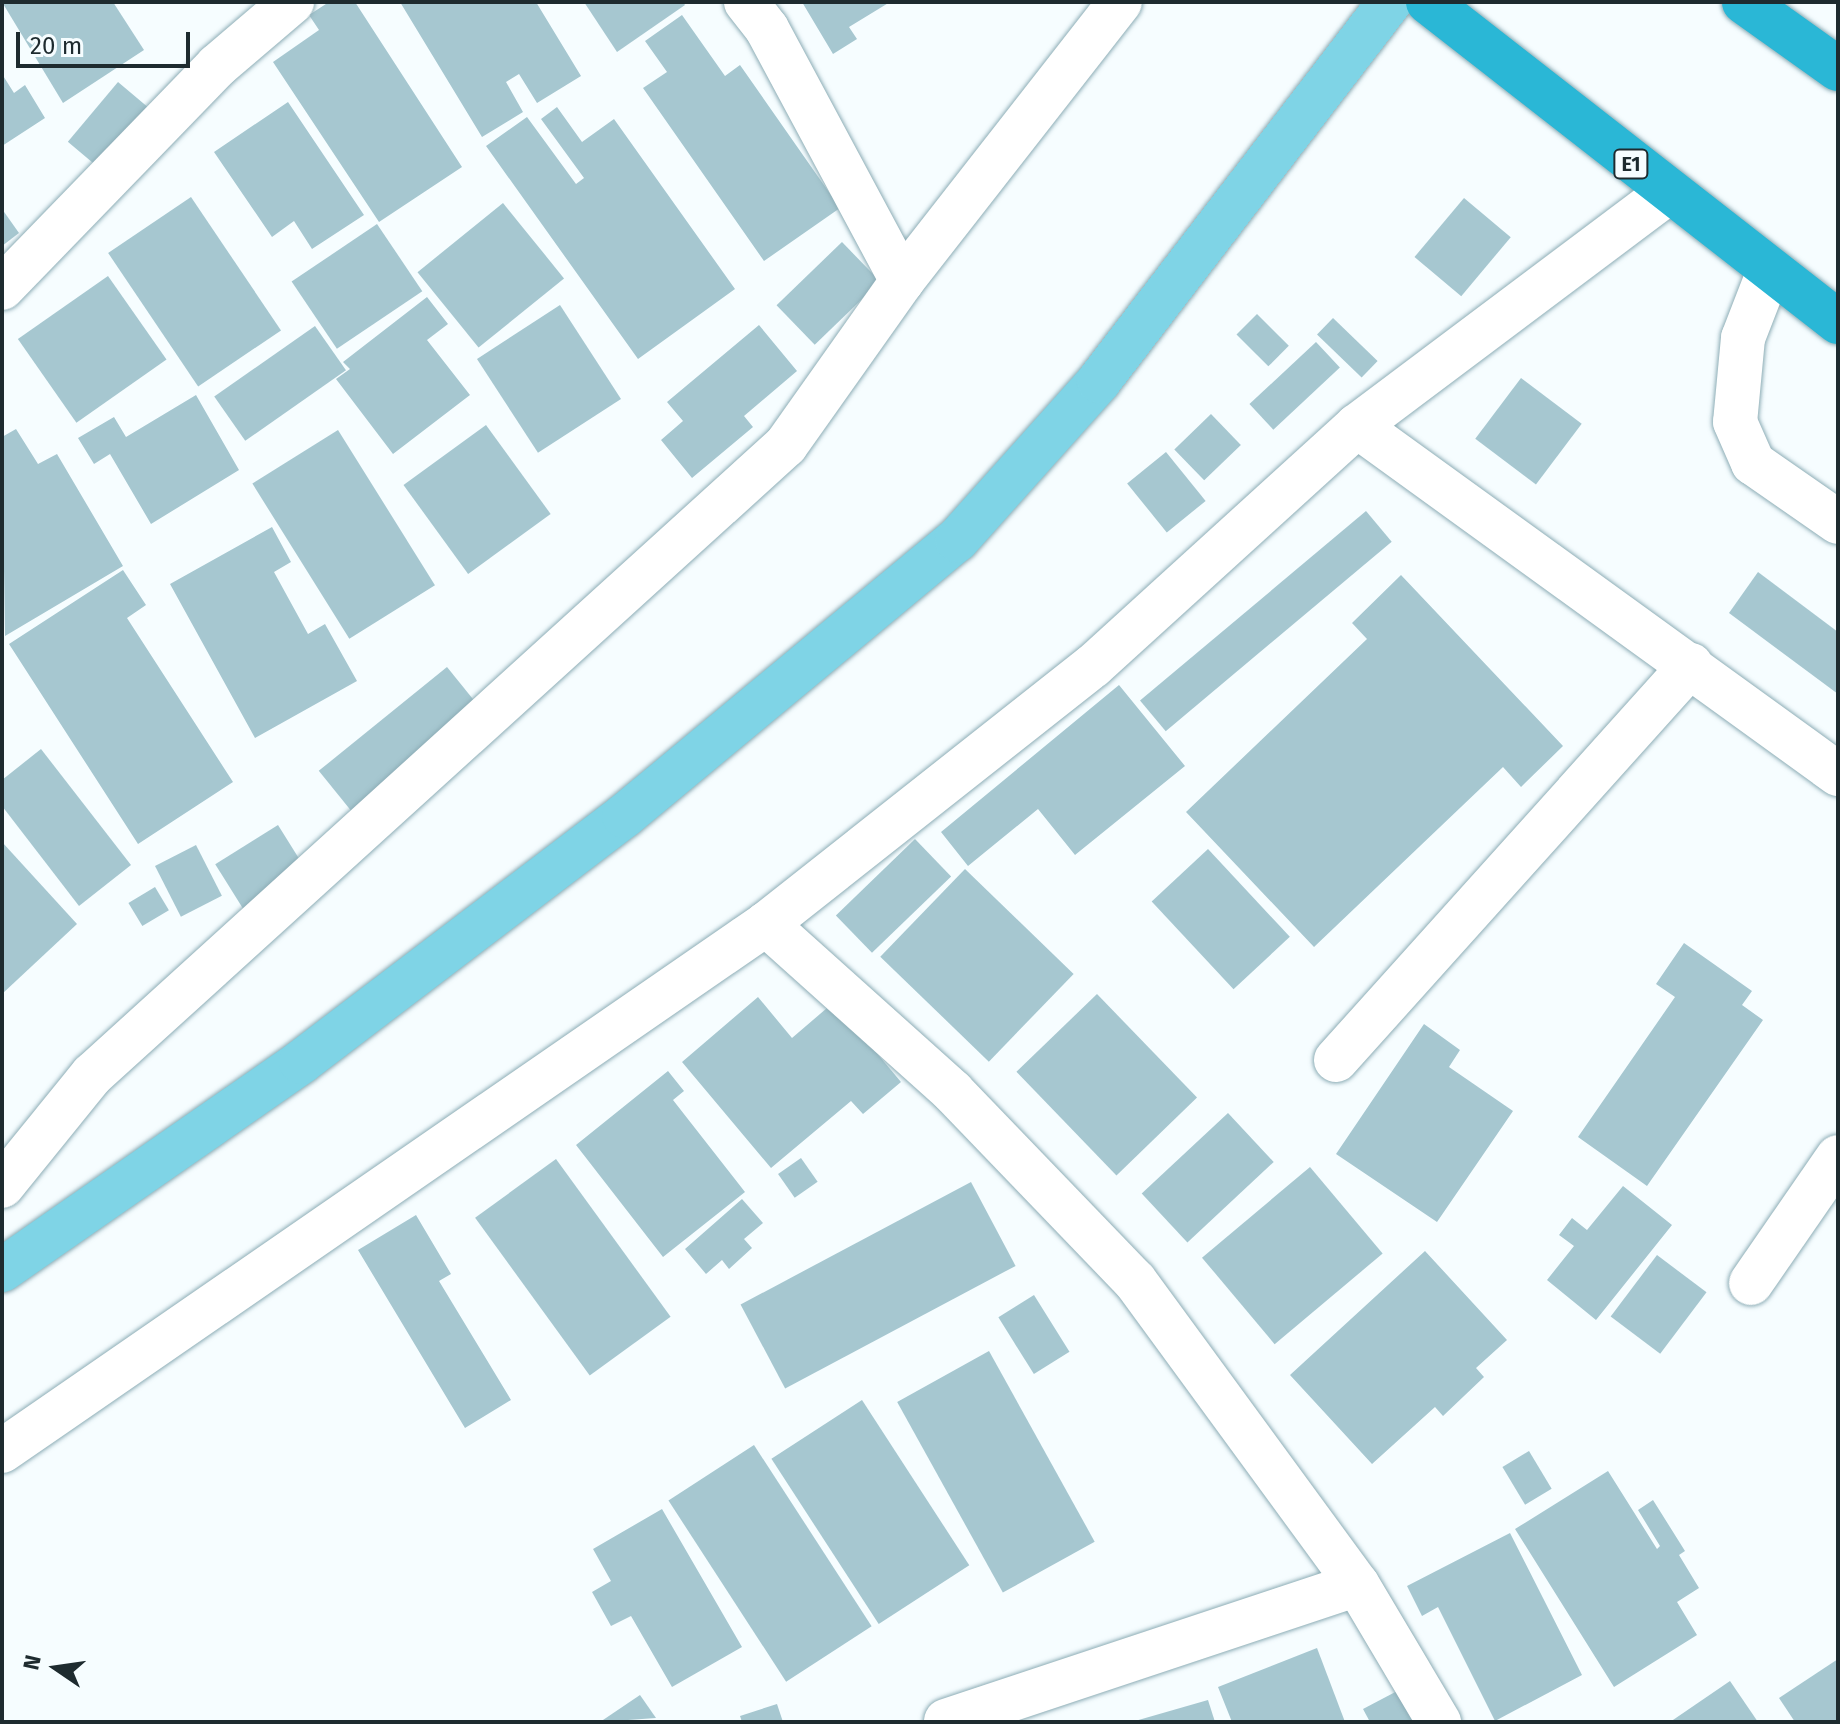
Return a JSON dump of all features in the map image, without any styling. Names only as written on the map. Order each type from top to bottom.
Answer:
[{"type":"highway","name":"E1","points":[[1428,2],[1667,193],[1838,322]]},
{"type":"highway","points":[[1750,4],[1838,69]]},
{"type":"main road","points":[[2,1270],[301,1062],[624,816],[957,540],[1099,381],[1280,141],[1390,2]]},
{"type":"street","points":[[2,288],[217,66],[292,2]]},
{"type":"street","points":[[746,2],[767,29],[902,281]]},
{"type":"street","points":[[2,1186],[92,1075],[786,445],[902,281],[1120,2]]},
{"type":"street","points":[[2,1451],[766,924],[1093,666],[1357,426],[1667,193]]},
{"type":"street","points":[[1769,271],[1743,338],[1735,422],[1753,463],[1838,522]]},
{"type":"street","points":[[1357,426],[1838,774]]},
{"type":"street","points":[[1336,1060],[1691,665]]},
{"type":"street","points":[[766,924],[953,1092],[1135,1281],[1357,1584],[1439,1722]]},
{"type":"street","points":[[1751,1283],[1838,1157]]},
{"type":"street","points":[[946,1721],[1357,1584]]},
{"type":"building","points":[[2,2],[113,2],[144,50],[63,103]]},
{"type":"building","points":[[329,2],[355,2],[462,167],[379,222],[273,62],[319,30],[309,15]]},
{"type":"building","points":[[400,2],[536,2],[581,76],[537,103],[519,74],[506,82],[523,112],[482,137]]},
{"type":"building","points":[[584,2],[683,2],[685,5],[617,52]]},
{"type":"building","points":[[802,2],[890,2],[849,27],[857,39],[833,54]]},
{"type":"building","points":[[682,15],[725,76],[740,65],[840,208],[764,261],[643,88],[667,72],[645,41]]},
{"type":"building","points":[[2,74],[14,93],[25,85],[45,118],[2,146]]},
{"type":"building","points":[[118,82],[151,110],[101,169],[68,142]]},
{"type":"building","points":[[288,102],[364,215],[312,249],[294,221],[272,237],[214,152]]},
{"type":"building","points":[[557,107],[582,142],[614,119],[735,289],[638,359],[486,146],[527,117],[576,184],[584,178],[541,119]]},
{"type":"building","points":[[191,197],[281,330],[198,386],[108,253]]},
{"type":"building","points":[[1464,198],[1511,237],[1461,296],[1415,257]]},
{"type":"building","points":[[503,203],[564,278],[479,348],[418,272]]},
{"type":"building","points":[[2,209],[19,233],[2,246]]},
{"type":"building","points":[[377,224],[422,291],[337,349],[292,282]]},
{"type":"building","points":[[842,242],[880,282],[815,345],[777,305]]},
{"type":"building","points":[[108,276],[167,360],[76,423],[18,339]]},
{"type":"building","points":[[427,297],[448,324],[427,340],[470,395],[393,454],[336,379],[350,369],[343,362]]},
{"type":"building","points":[[560,305],[621,399],[538,453],[477,359]]},
{"type":"building","points":[[1257,314],[1289,346],[1268,366],[1236,335]]},
{"type":"building","points":[[1333,318],[1378,361],[1362,378],[1317,335]]},
{"type":"building","points":[[759,325],[797,371],[744,416],[753,427],[692,478],[661,440],[683,421],[667,402]]},
{"type":"building","points":[[315,326],[346,370],[245,441],[214,397]]},
{"type":"building","points":[[1316,342],[1340,368],[1273,430],[1249,404]]},
{"type":"building","points":[[1521,378],[1582,424],[1536,484],[1475,439]]},
{"type":"building","points":[[196,395],[239,470],[151,524],[110,454],[94,464],[78,438],[114,417],[126,437]]},
{"type":"building","points":[[1211,414],[1241,445],[1204,480],[1174,449]]},
{"type":"building","points":[[486,425],[551,514],[468,574],[403,485]]},
{"type":"building","points":[[16,429],[38,464],[57,454],[123,566],[5,636],[2,437]]},
{"type":"building","points":[[338,430],[435,585],[349,639],[252,484]]},
{"type":"building","points":[[1166,452],[1206,501],[1167,532],[1127,483]]},
{"type":"building","points":[[1366,511],[1392,542],[1166,731],[1140,701]]},
{"type":"building","points":[[272,527],[291,562],[274,572],[308,634],[325,624],[357,681],[255,738],[170,584]]},
{"type":"building","points":[[123,570],[146,605],[127,618],[233,782],[138,844],[9,644]]},
{"type":"building","points":[[1758,572],[1838,632],[1838,694],[1729,613]]},
{"type":"building","points":[[1401,575],[1563,746],[1521,787],[1503,767],[1314,947],[1186,812],[1367,639],[1352,623]]},
{"type":"building","points":[[447,667],[480,708],[352,812],[319,771]]},
{"type":"building","points":[[1119,685],[1185,766],[1075,855],[1038,809],[968,866],[941,832]]},
{"type":"building","points":[[41,749],[131,865],[79,906],[2,806],[2,780]]},
{"type":"building","points":[[278,825],[308,873],[245,913],[215,864]]},
{"type":"building","points":[[915,839],[951,876],[872,953],[836,915]]},
{"type":"building","points":[[2,842],[77,924],[2,994]]},
{"type":"building","points":[[196,845],[222,896],[181,917],[155,866]]},
{"type":"building","points":[[1208,849],[1290,937],[1234,989],[1152,902]]},
{"type":"building","points":[[965,869],[1074,974],[989,1062],[880,957]]},
{"type":"building","points":[[155,887],[169,910],[142,926],[128,903]]},
{"type":"building","points":[[1684,943],[1752,991],[1742,1005],[1763,1020],[1647,1186],[1578,1137],[1675,997],[1656,984]]},
{"type":"building","points":[[1097,994],[1197,1098],[1116,1175],[1016,1072]]},
{"type":"building","points":[[758,997],[792,1038],[834,1002],[901,1082],[863,1114],[851,1101],[771,1168],[682,1062]]},
{"type":"building","points":[[1424,1024],[1460,1050],[1449,1067],[1513,1111],[1437,1222],[1336,1154]]},
{"type":"building","points":[[668,1071],[684,1091],[673,1100],[745,1192],[663,1257],[576,1145]]},
{"type":"building","points":[[1228,1113],[1274,1162],[1187,1242],[1142,1193]]},
{"type":"building","points":[[801,1158],[818,1182],[795,1198],[778,1174]]},
{"type":"building","points":[[556,1159],[671,1317],[590,1376],[475,1218]]},
{"type":"building","points":[[1310,1167],[1383,1254],[1275,1344],[1202,1258]]},
{"type":"building","points":[[971,1182],[1016,1266],[785,1388],[741,1305]]},
{"type":"building","points":[[1623,1186],[1672,1225],[1596,1320],[1547,1280],[1574,1246],[1559,1235],[1572,1218],[1587,1230]]},
{"type":"building","points":[[742,1199],[763,1223],[744,1239],[752,1248],[729,1269],[722,1260],[706,1274],[685,1249]]},
{"type":"building","points":[[416,1215],[451,1274],[439,1281],[511,1400],[465,1428],[358,1250]]},
{"type":"building","points":[[1425,1251],[1507,1340],[1476,1368],[1484,1377],[1443,1416],[1435,1407],[1372,1464],[1290,1375]]},
{"type":"building","points":[[1657,1255],[1707,1292],[1660,1354],[1611,1316]]},
{"type":"building","points":[[1034,1295],[1070,1352],[1034,1374],[998,1317]]},
{"type":"building","points":[[989,1351],[1095,1542],[1003,1593],[897,1402]]},
{"type":"building","points":[[862,1400],[969,1565],[879,1624],[771,1459]]},
{"type":"building","points":[[754,1445],[872,1626],[786,1682],[668,1501]]},
{"type":"building","points":[[1529,1451],[1552,1489],[1525,1505],[1502,1467]]},
{"type":"building","points":[[1608,1471],[1657,1549],[1660,1546],[1638,1510],[1653,1500],[1685,1551],[1679,1555],[1699,1588],[1677,1602],[1697,1635],[1614,1687],[1515,1529]]},
{"type":"building","points":[[662,1509],[742,1647],[672,1687],[631,1616],[611,1626],[592,1592],[611,1581],[593,1549]]},
{"type":"building","points":[[1510,1533],[1582,1675],[1495,1721],[1438,1607],[1422,1616],[1407,1586]]},
{"type":"building","points":[[1317,1648],[1345,1722],[1232,1722],[1218,1687]]},
{"type":"building","points":[[1838,1659],[1838,1722],[1795,1722],[1779,1698]]},
{"type":"building","points":[[1730,1681],[1758,1722],[1670,1722]]},
{"type":"building","points":[[1401,1689],[1418,1722],[1370,1722],[1363,1709]]},
{"type":"building","points":[[640,1695],[656,1718],[600,1722]]},
{"type":"building","points":[[1208,1700],[1215,1722],[1135,1722],[1135,1721]]},
{"type":"building","points":[[777,1704],[783,1722],[742,1722],[740,1716]]}]
